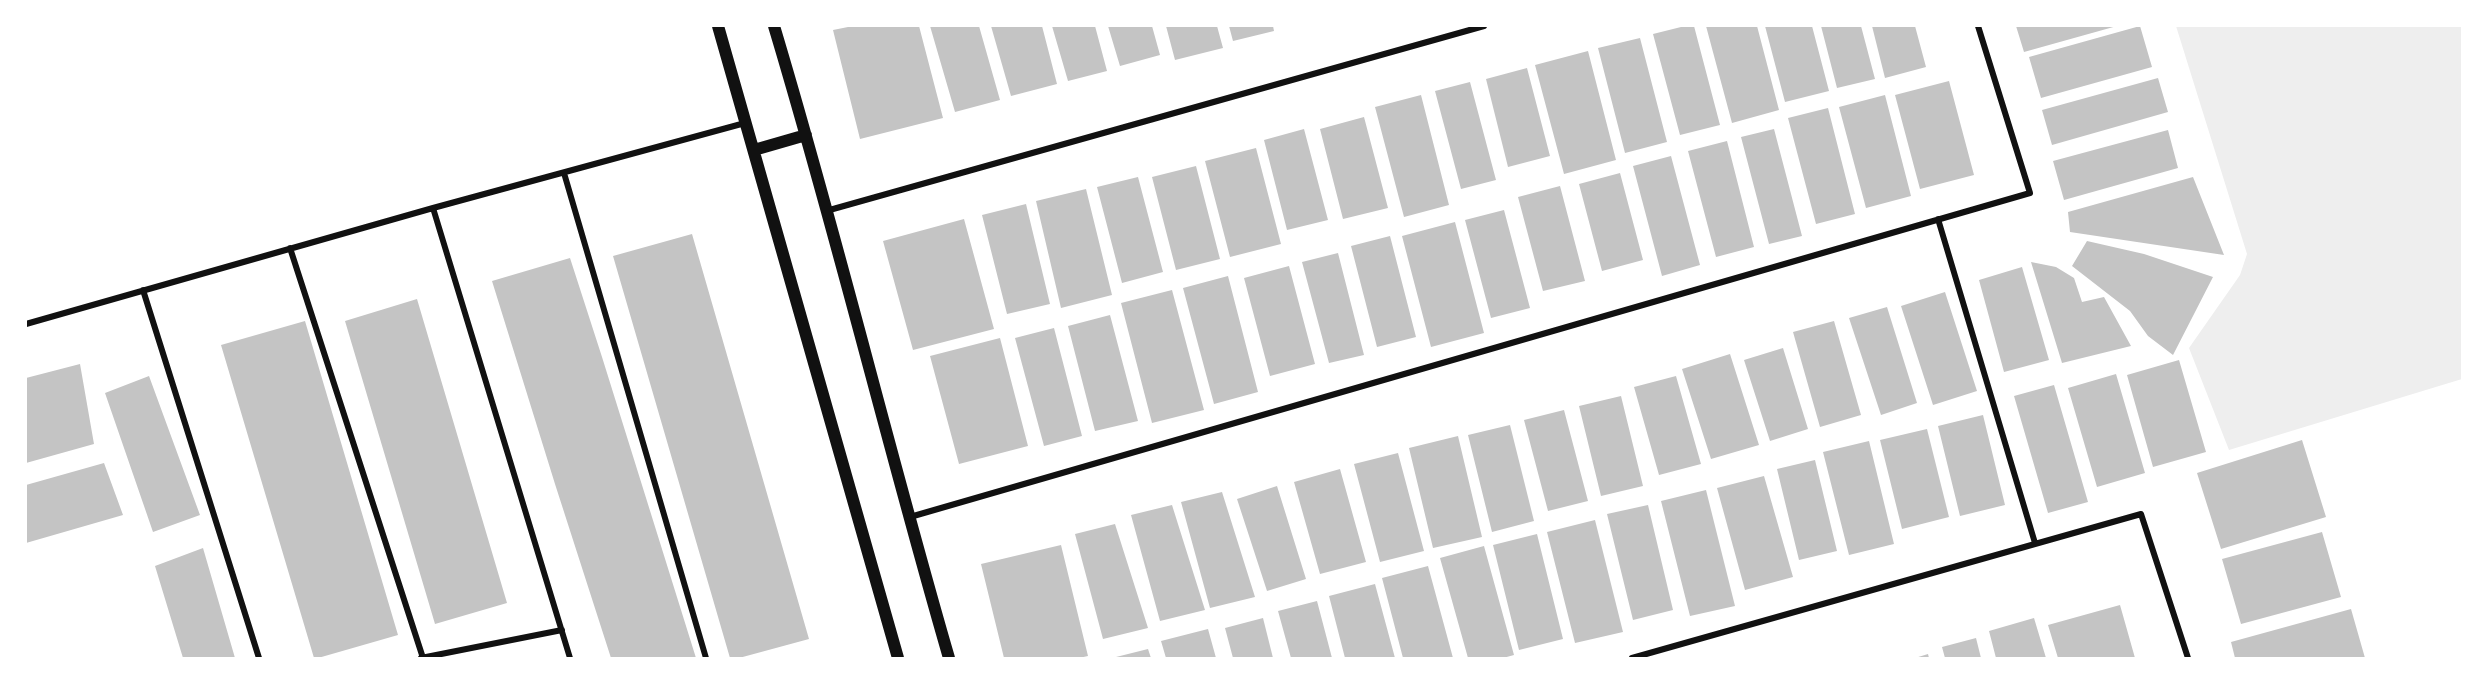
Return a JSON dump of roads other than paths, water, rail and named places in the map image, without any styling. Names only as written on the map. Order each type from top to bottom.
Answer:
[{"type":"main road","points":[[718,26],[898,658]]},
{"type":"main road","points":[[774,26],[806,135],[908,517],[949,658]]},
{"type":"main road","points":[[754,150],[806,135]]},
{"type":"street","points":[[826,211],[1484,26]]},
{"type":"street","points":[[908,517],[2030,192],[1978,26]]},
{"type":"street","points":[[26,324],[433,208],[746,123]]},
{"type":"street","points":[[564,173],[706,658]]},
{"type":"street","points":[[433,208],[570,658]]},
{"type":"street","points":[[1938,219],[2035,543]]},
{"type":"street","points":[[290,248],[422,658],[562,630]]},
{"type":"street","points":[[143,290],[259,658]]},
{"type":"street","points":[[1632,658],[2141,514],[2188,658]]}]
